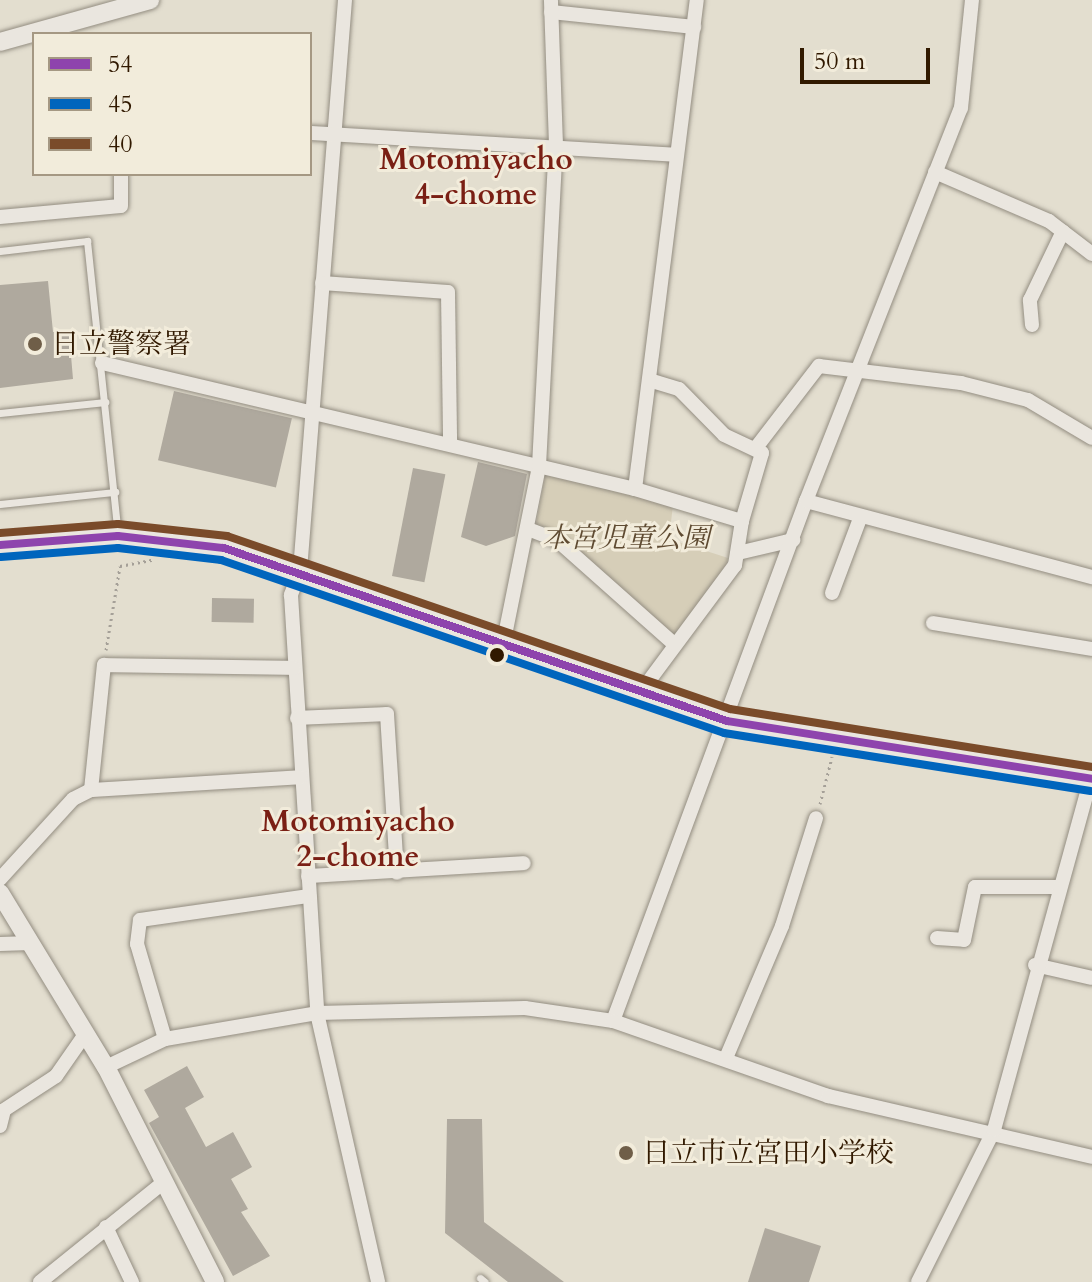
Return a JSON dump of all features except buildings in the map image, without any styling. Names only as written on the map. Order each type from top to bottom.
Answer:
[{"type":"street","points":[[36,32],[150,0]]},
{"type":"street","points":[[345,0],[300,570],[291,595],[317,1013],[378,1282]]},
{"type":"street","points":[[635,489],[697,0]]},
{"type":"street","points":[[613,1021],[727,721],[806,501],[961,108],[972,0]]},
{"type":"street","points":[[503,645],[539,466],[556,145],[551,6],[694,27]]},
{"type":"street","points":[[0,42],[32,33]]},
{"type":"street","points":[[312,133],[556,145],[676,155]]},
{"type":"street","points":[[935,172],[1063,231],[1092,254]]},
{"type":"street","points":[[0,217],[121,206],[121,176]]},
{"type":"street","points":[[1032,325],[1030,300],[1063,231]]},
{"type":"street","points":[[322,283],[448,292],[450,444]]},
{"type":"street","points":[[102,363],[635,489],[742,521]]},
{"type":"street","points":[[755,449],[819,366],[961,383],[1028,400],[1092,438]]},
{"type":"street","points":[[640,693],[673,643],[735,565],[742,521],[762,453],[724,435],[679,389],[649,380]]},
{"type":"street","points":[[806,501],[1092,577]]},
{"type":"street","points":[[832,593],[861,516]]},
{"type":"street","points":[[528,529],[557,540],[673,643]]},
{"type":"street","points":[[0,545],[118,536],[224,548],[300,570],[503,645],[727,721],[836,742],[1091,777],[1035,965],[994,1130],[918,1282]]},
{"type":"street","points":[[738,553],[793,540]]},
{"type":"street","points":[[933,623],[1092,649]]},
{"type":"street","points":[[91,790],[104,665],[294,668]]},
{"type":"street","points":[[297,718],[387,714],[397,873]]},
{"type":"street","points":[[0,879],[73,799],[91,790],[301,777]]},
{"type":"street","points":[[726,1058],[782,926],[816,818]]},
{"type":"street","points":[[308,876],[524,863]]},
{"type":"street","points":[[937,938],[964,940],[975,887],[1057,887]]},
{"type":"street","points":[[0,893],[106,1067],[215,1282]]},
{"type":"street","points":[[165,1039],[137,944],[140,920],[309,896]]},
{"type":"street","points":[[0,944],[31,943]]},
{"type":"street","points":[[1035,965],[1092,978]]},
{"type":"street","points":[[106,1067],[165,1039],[317,1013],[525,1008],[613,1021],[828,1096],[972,1132],[994,1130],[1092,1157]]},
{"type":"street","points":[[0,1126],[4,1110],[56,1076],[86,1033]]},
{"type":"street","points":[[40,1282],[165,1181]]},
{"type":"street","points":[[106,1227],[132,1282]]},
{"type":"lane","points":[[0,251],[87,241],[118,536]]},
{"type":"lane","points":[[0,413],[105,402]]},
{"type":"lane","points":[[0,504],[115,492]]},
{"type":"path","points":[[104,665],[120,566],[152,560]]},
{"type":"path","points":[[816,818],[836,742]]},
{"type":"green space","name":"本宮児童公園","points":[[545,475],[673,505],[669,539],[728,558],[724,574],[675,636],[536,524]]},
{"type":"transit line","name":"40","points":[[0,533],[118,524],[227,536],[730,709],[1092,767]]},
{"type":"transit line","name":"54","points":[[0,545],[118,536],[224,548],[727,721],[1092,779]]},
{"type":"transit line","name":"45","points":[[1,557],[118,548],[221,560],[724,733],[1090,791]]},
{"type":"place","name":"日立警察署","points":[[35,344]]},
{"type":"place","name":"日立市立宮田小学校","points":[[626,1153]]},
{"type":"district","name":"Motomiyacho 4-chome","points":[[476,177]]},
{"type":"district","name":"Motomiyacho 2-chome","points":[[358,839]]}]
